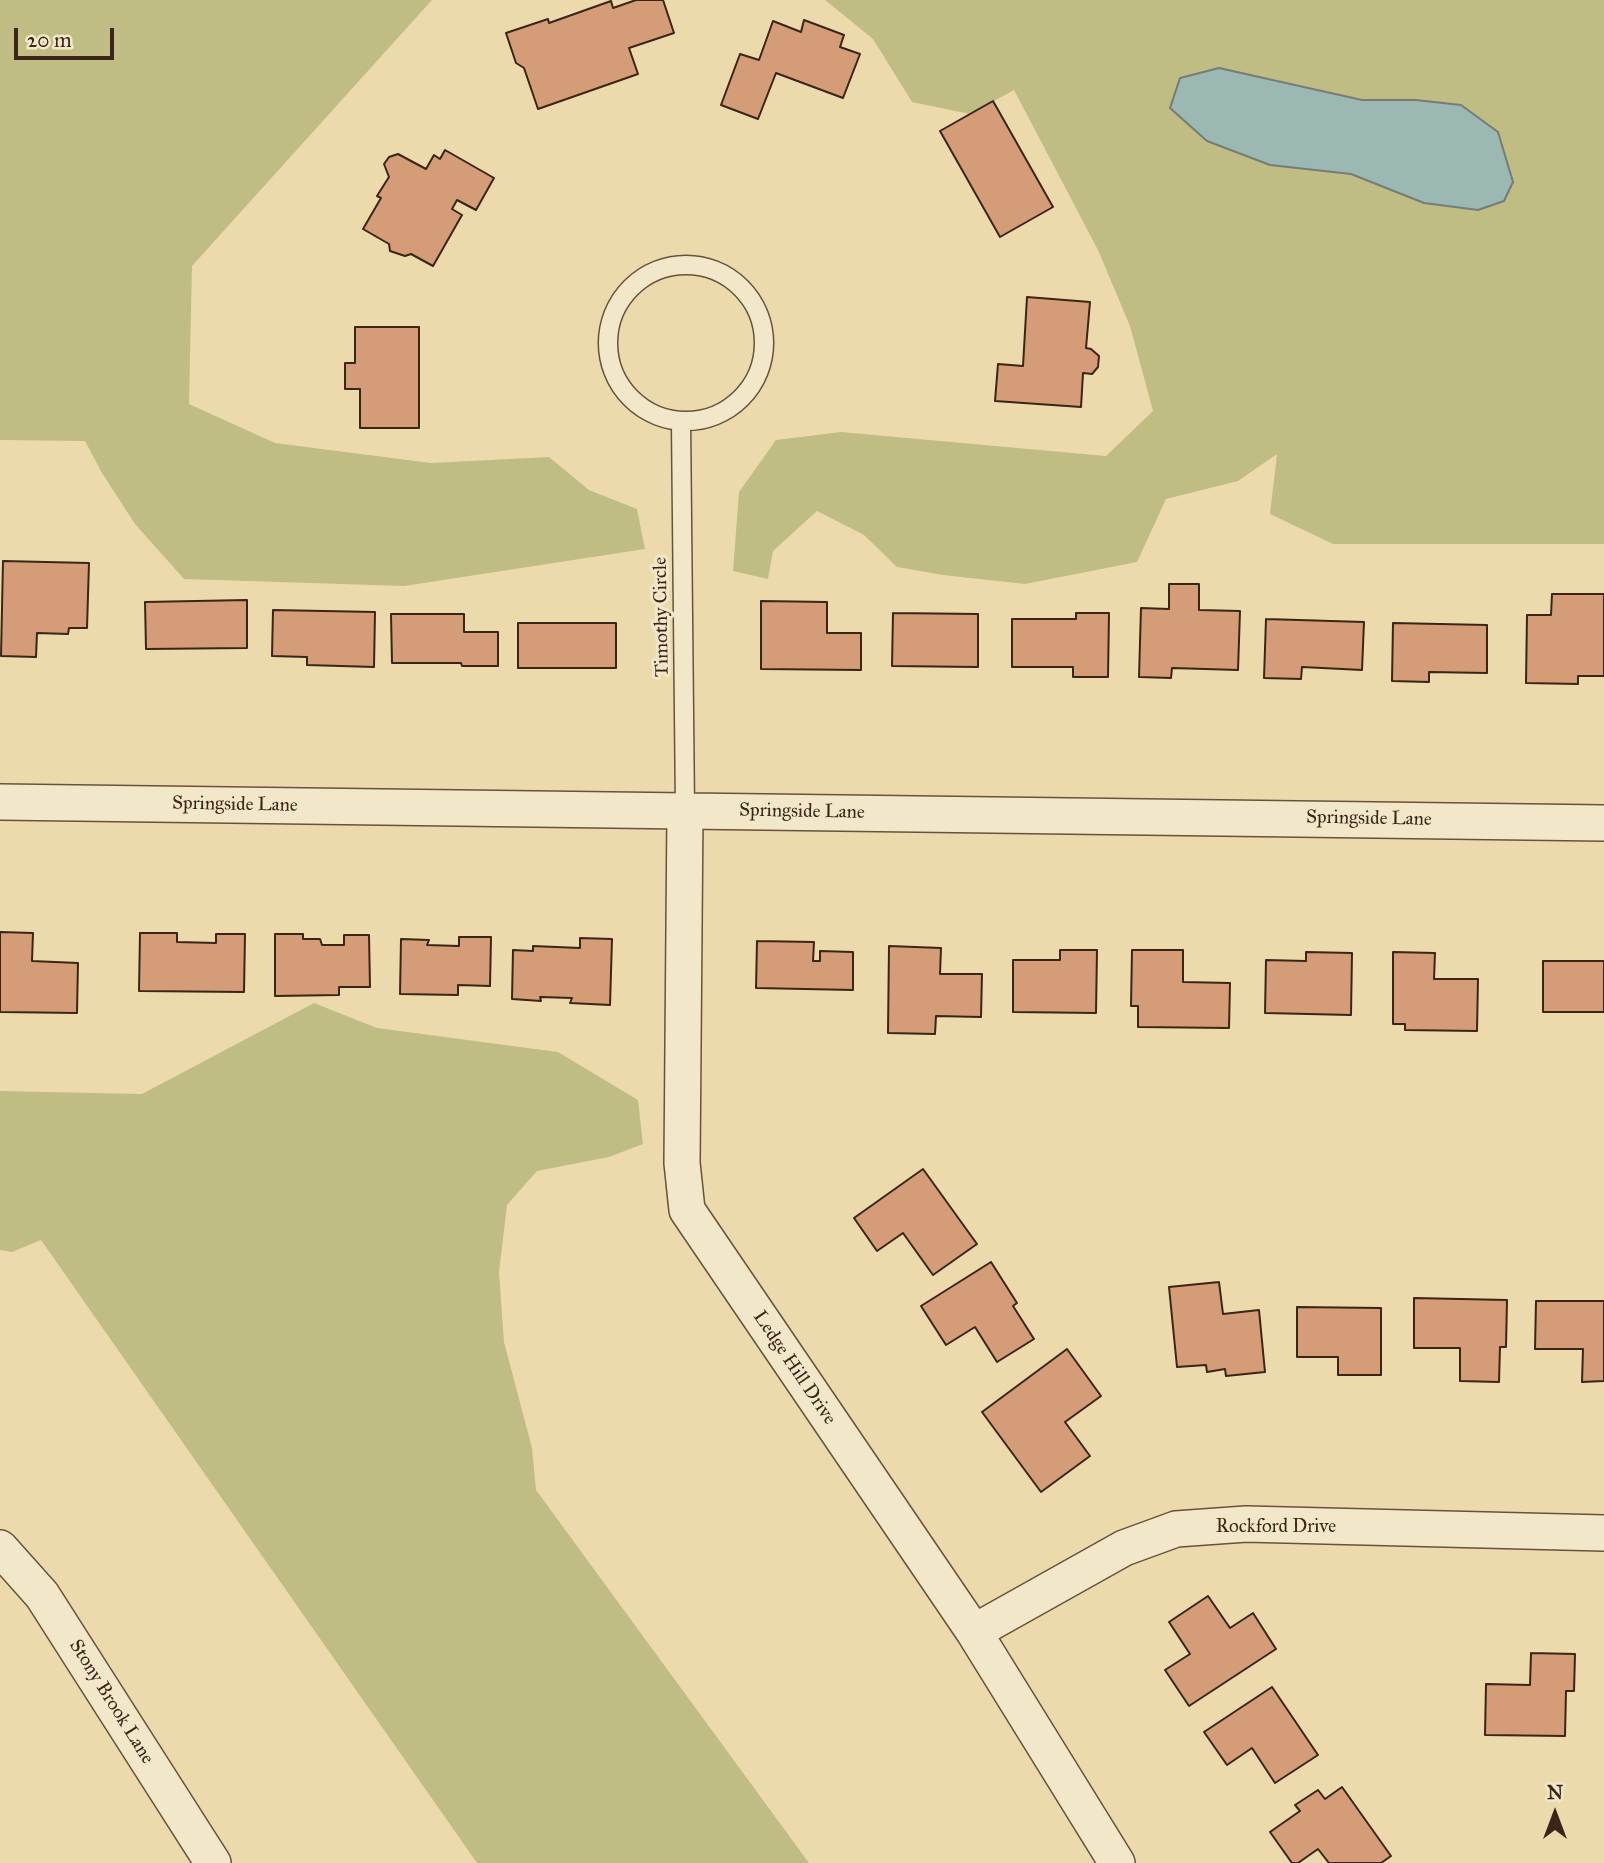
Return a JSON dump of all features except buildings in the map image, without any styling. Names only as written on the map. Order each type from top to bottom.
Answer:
[{"type":"street","name":"Springside Lane","points":[[0,802],[1604,822]]},
{"type":"street","name":"Ledge Hill Drive","points":[[685,810],[682,1163],[687,1210],[974,1632],[1117,1863]]},
{"type":"street","name":"Rockford Drive","points":[[974,1632],[1124,1548],[1176,1529],[1246,1524],[1604,1533]]},
{"type":"street","name":"Stony Brook Lane","points":[[0,1548],[42,1595],[213,1863]]},
{"type":"lane","points":[[687,264],[712,269],[734,281],[752,299],[762,322],[765,346],[760,371],[748,393],[729,410],[718,415],[706,420],[681,422],[655,416],[632,401],[616,380],[609,363],[607,345],[609,327],[619,302],[637,282],[661,269],[687,264]]},
{"type":"lane","name":"Timothy Circle","points":[[681,422],[685,810]]},
{"type":"shaded area","points":[[0,0],[432,0],[192,266],[189,404],[275,443],[431,463],[549,457],[589,490],[637,509],[645,549],[404,586],[184,579],[135,524],[85,441],[0,440]]},
{"type":"shaded area","points":[[825,0],[1604,0],[1604,544],[1333,544],[1270,514],[1277,454],[1238,481],[1166,499],[1137,562],[1025,584],[943,575],[897,567],[864,535],[817,511],[773,551],[768,579],[733,571],[739,492],[776,440],[841,432],[1106,456],[1153,411],[1130,326],[1098,250],[1014,90],[970,114],[912,102],[873,39]],"holes":[[[1268,78],[1362,100],[1416,100],[1462,105],[1498,132],[1424,203],[1351,174],[1270,165]]]},
{"type":"shaded area","points":[[314,1003],[377,1028],[558,1052],[638,1100],[643,1144],[609,1157],[537,1171],[507,1205],[499,1272],[504,1342],[532,1448],[536,1490],[809,1863],[477,1863],[41,1240],[12,1252],[0,1250],[0,1091],[142,1094]]},
{"type":"water","points":[[1219,68],[1362,100],[1416,100],[1461,105],[1498,132],[1513,182],[1504,201],[1478,210],[1424,203],[1351,174],[1270,165],[1207,141],[1170,108],[1180,78]]}]
